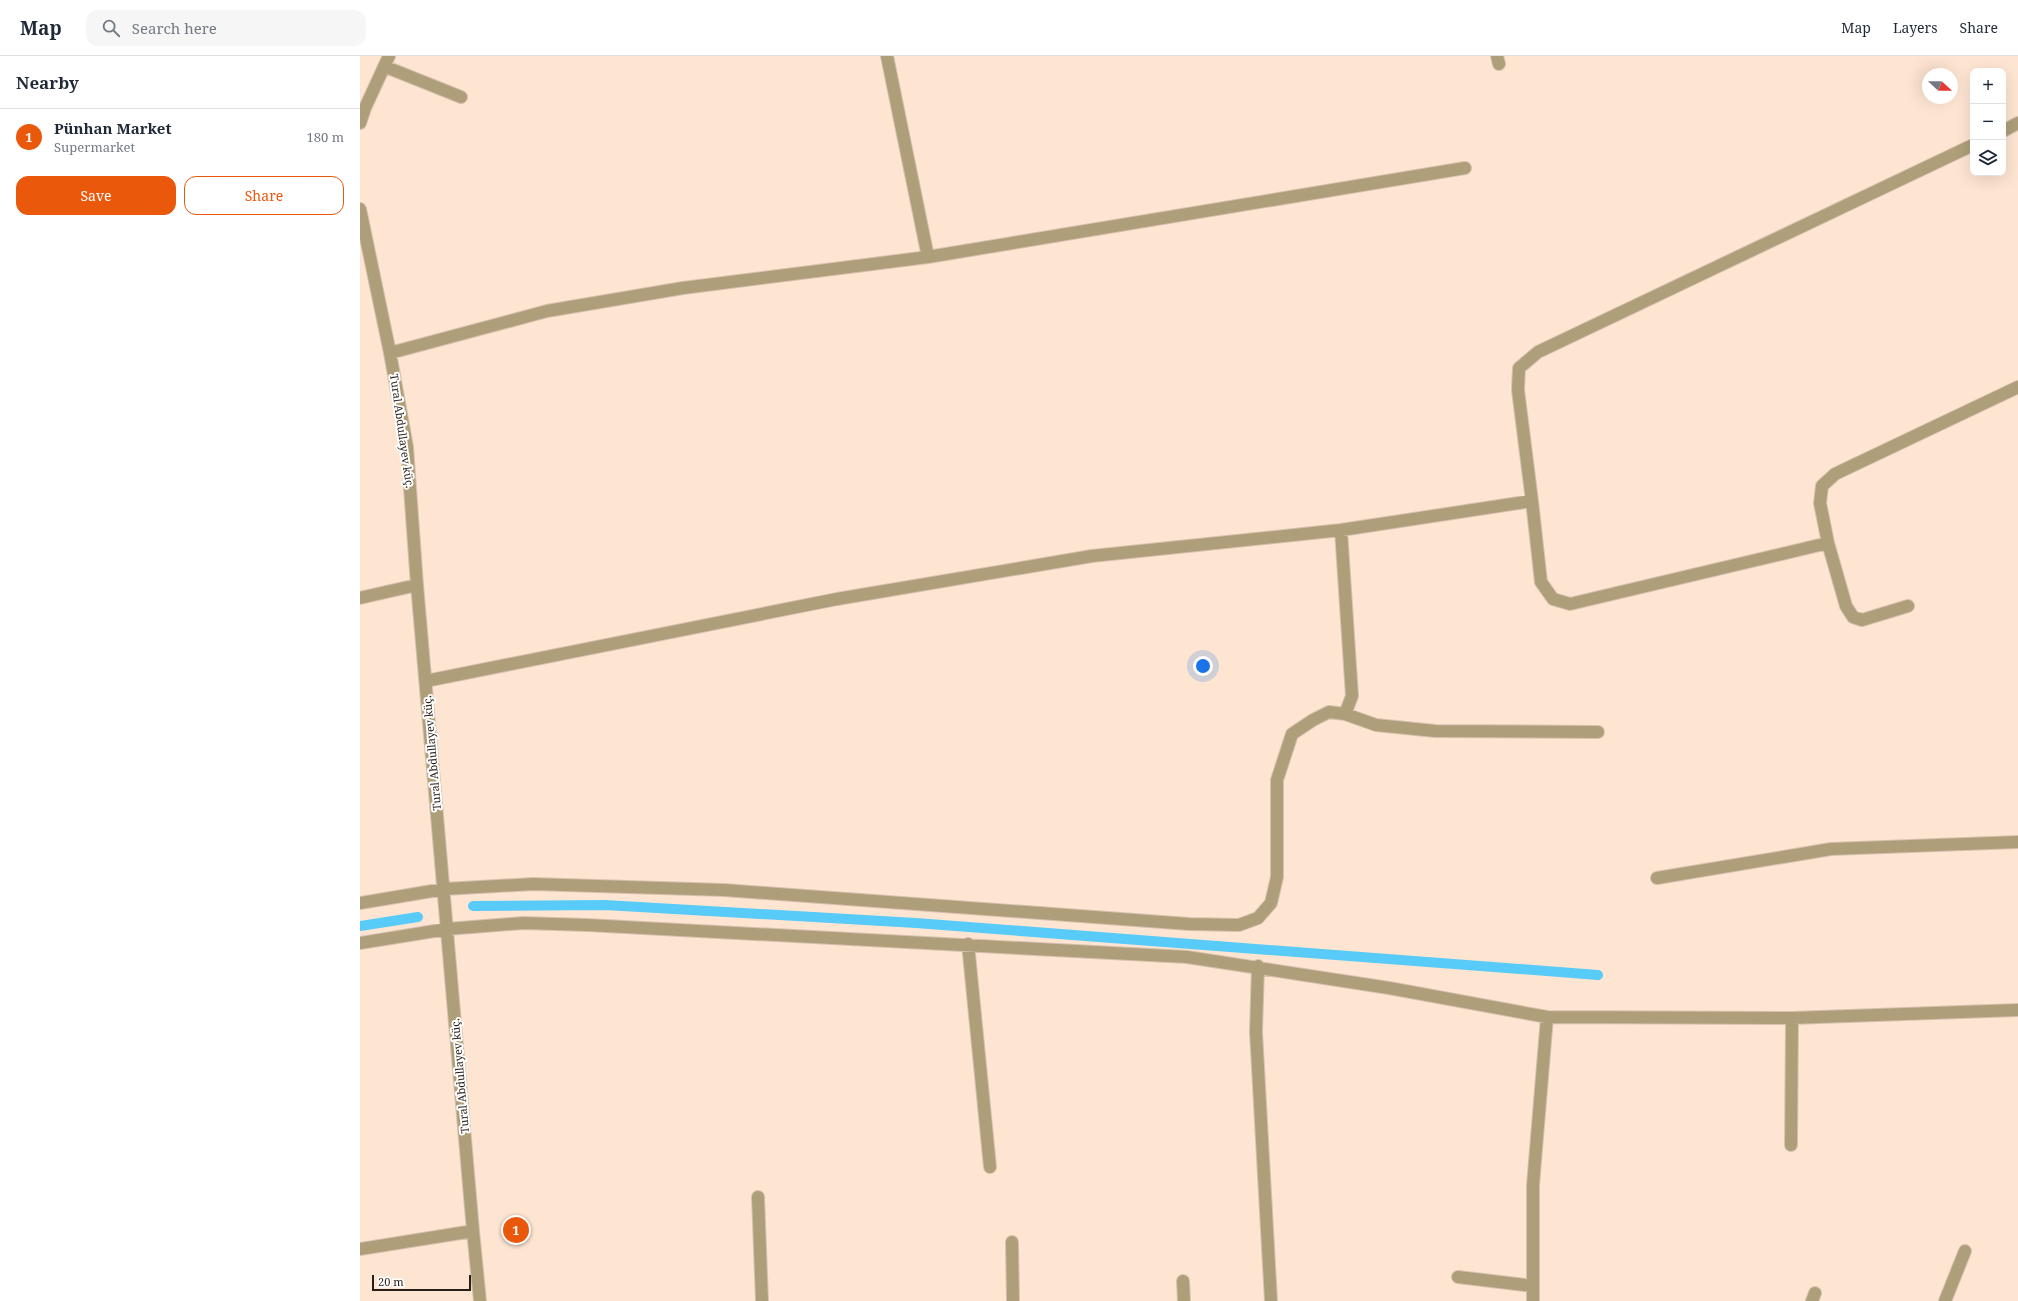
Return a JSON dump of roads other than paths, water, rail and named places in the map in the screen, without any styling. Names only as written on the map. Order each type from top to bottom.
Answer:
[{"type":"street","points":[[887,56],[928,257]]},
{"type":"street","points":[[360,123],[365,108],[388,61],[461,96]]},
{"type":"street","points":[[2006,129],[2018,123]]},
{"type":"street","points":[[1828,543],[1570,604],[1553,599],[1541,582],[1518,390],[1519,368],[1538,352],[1970,146]]},
{"type":"street","points":[[390,353],[547,311],[683,288],[928,257],[1465,168]]},
{"type":"street","name":"Tural Abdullayev küç.","points":[[360,209],[390,353],[407,447],[417,585],[480,1301]]},
{"type":"street","points":[[1908,606],[1862,620],[1853,617],[1846,606],[1828,543],[1820,503],[1822,486],[1835,474],[2018,387]]},
{"type":"street","points":[[426,681],[837,599],[1092,556],[1341,530],[1532,502]]},
{"type":"street","points":[[1341,530],[1352,696],[1345,714]]},
{"type":"street","points":[[360,598],[417,585]]},
{"type":"street","points":[[360,903],[444,889],[533,884],[724,890],[1189,924],[1239,925],[1258,918],[1271,903],[1277,877],[1277,780],[1292,734],[1313,720],[1329,712],[1345,714],[1376,725],[1435,731],[1598,732]]},
{"type":"street","points":[[1657,878],[1831,849],[2018,842]]},
{"type":"street","points":[[360,943],[447,929],[523,923],[587,925],[968,944],[1187,957],[1258,966],[1548,1017],[1792,1018],[2018,1010]]},
{"type":"street","points":[[968,944],[990,1167]]},
{"type":"street","points":[[1258,966],[1256,1032],[1271,1301]]},
{"type":"street","points":[[1533,1301],[1533,1185],[1548,1017]]},
{"type":"street","points":[[1791,1145],[1792,1018]]},
{"type":"street","points":[[758,1197],[762,1301]]},
{"type":"street","points":[[360,1249],[473,1231]]},
{"type":"street","points":[[1012,1242],[1013,1301]]},
{"type":"street","points":[[1945,1301],[1965,1251]]},
{"type":"street","points":[[1458,1277],[1533,1286]]},
{"type":"street","points":[[1183,1281],[1184,1301]]},
{"type":"waterway","points":[[473,906],[605,905],[916,923],[1598,975]]},
{"type":"waterway","points":[[360,926],[418,917]]},
{"type":"place","name":"Pünhan Market","points":[[516,1230]]}]
